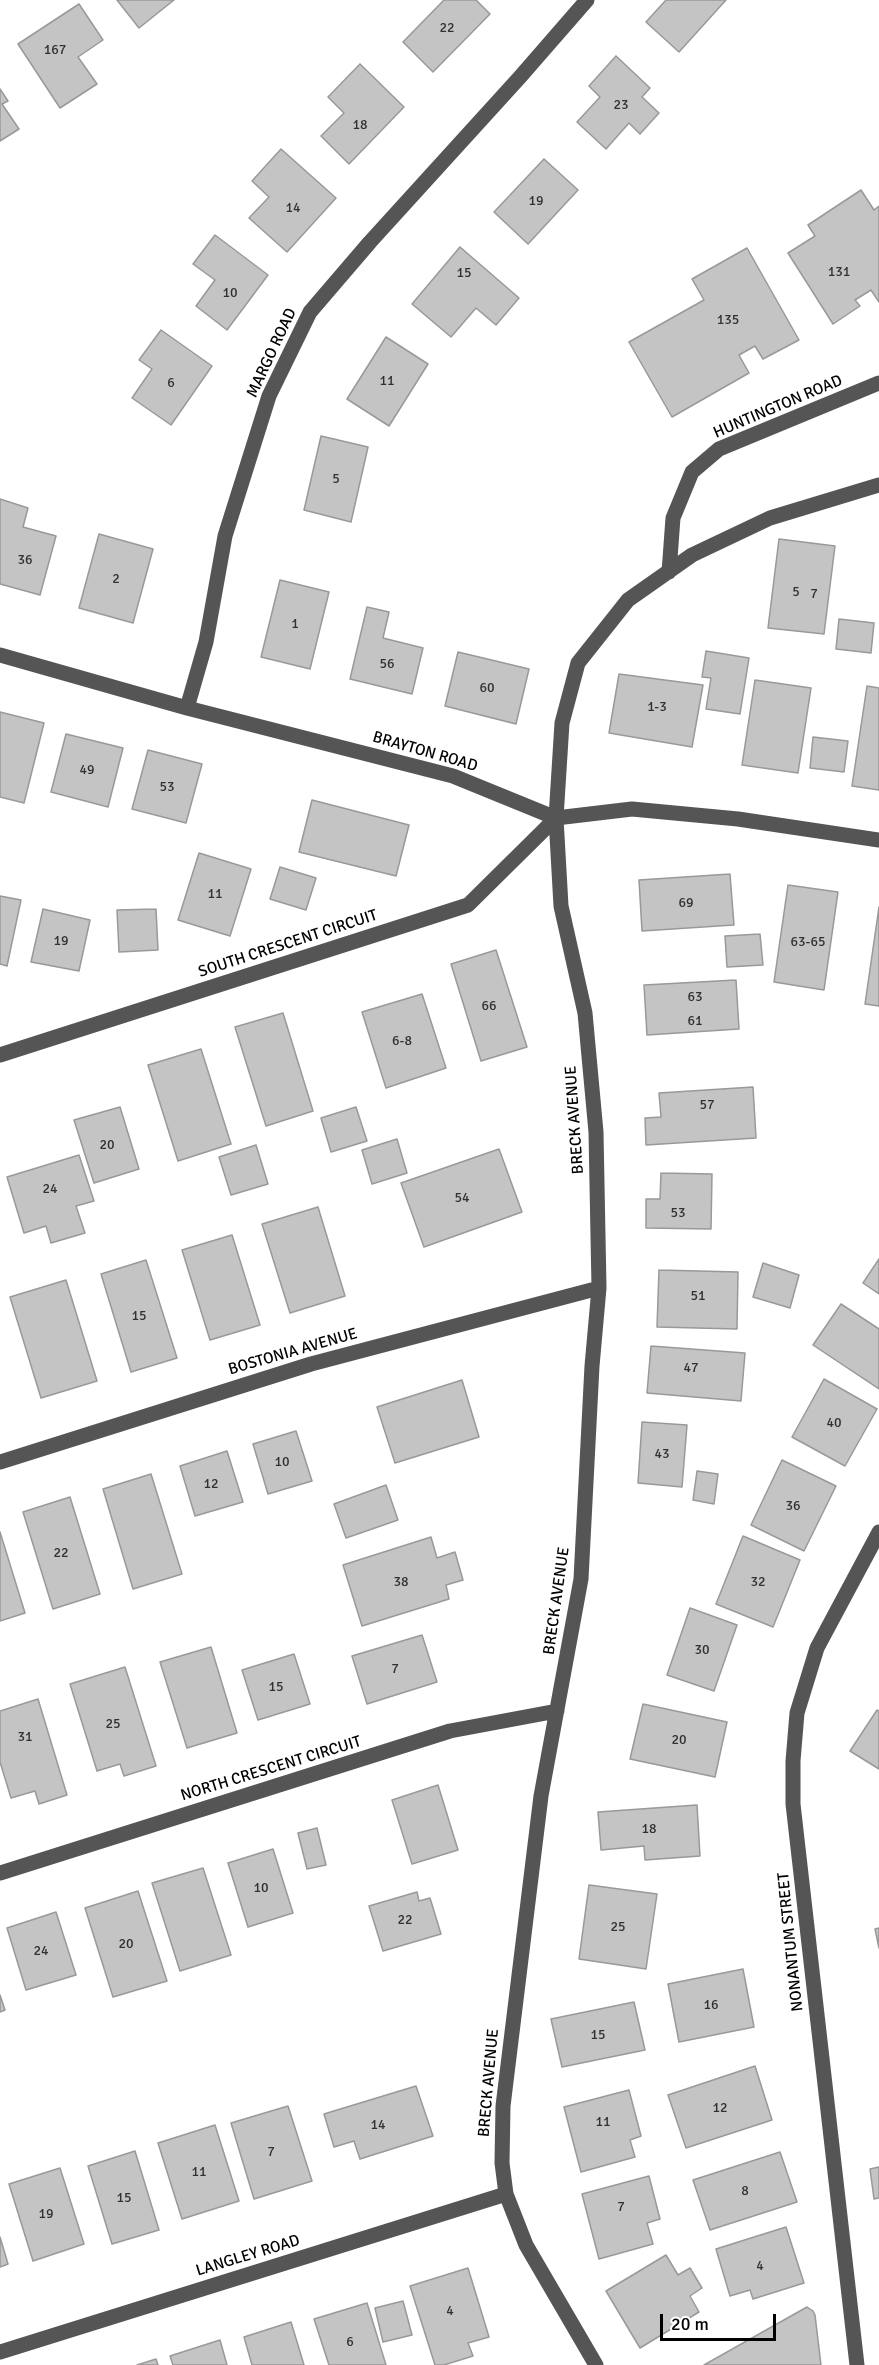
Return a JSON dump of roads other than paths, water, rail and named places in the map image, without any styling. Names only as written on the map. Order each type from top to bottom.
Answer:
[{"type":"street","name":"MARGO ROAD","points":[[187,708],[206,642],[225,536],[269,396],[310,312],[587,0]]},
{"type":"street","name":"HUNTINGTON ROAD","points":[[669,572],[673,518],[692,472],[719,449],[879,383]]},
{"type":"street","name":"BRECK AVENUE","points":[[596,2365],[526,2246],[506,2194],[502,2163],[503,2106],[541,1796],[581,1579],[592,1366],[599,1288],[596,1132],[590,1061],[585,1013],[561,906],[556,818],[562,723],[578,663],[628,600],[692,555],[770,518],[879,485]]},
{"type":"street","name":"BRAYTON ROAD","points":[[0,655],[187,708],[453,776],[556,818],[632,809],[738,819],[879,840]]},
{"type":"street","name":"SOUTH CRESCENT CIRCUIT","points":[[0,1055],[468,906],[556,818]]},
{"type":"street","name":"BOSTONIA AVENUE","points":[[0,1462],[311,1364],[599,1288]]},
{"type":"street","name":"NONANTUM STREET","points":[[857,2365],[794,1804],[793,1761],[797,1713],[817,1648],[879,1532]]},
{"type":"street","name":"NORTH CRESCENT CIRCUIT","points":[[0,1873],[450,1731],[557,1711]]},
{"type":"street","name":"LANGLEY ROAD","points":[[0,2352],[506,2194]]}]
